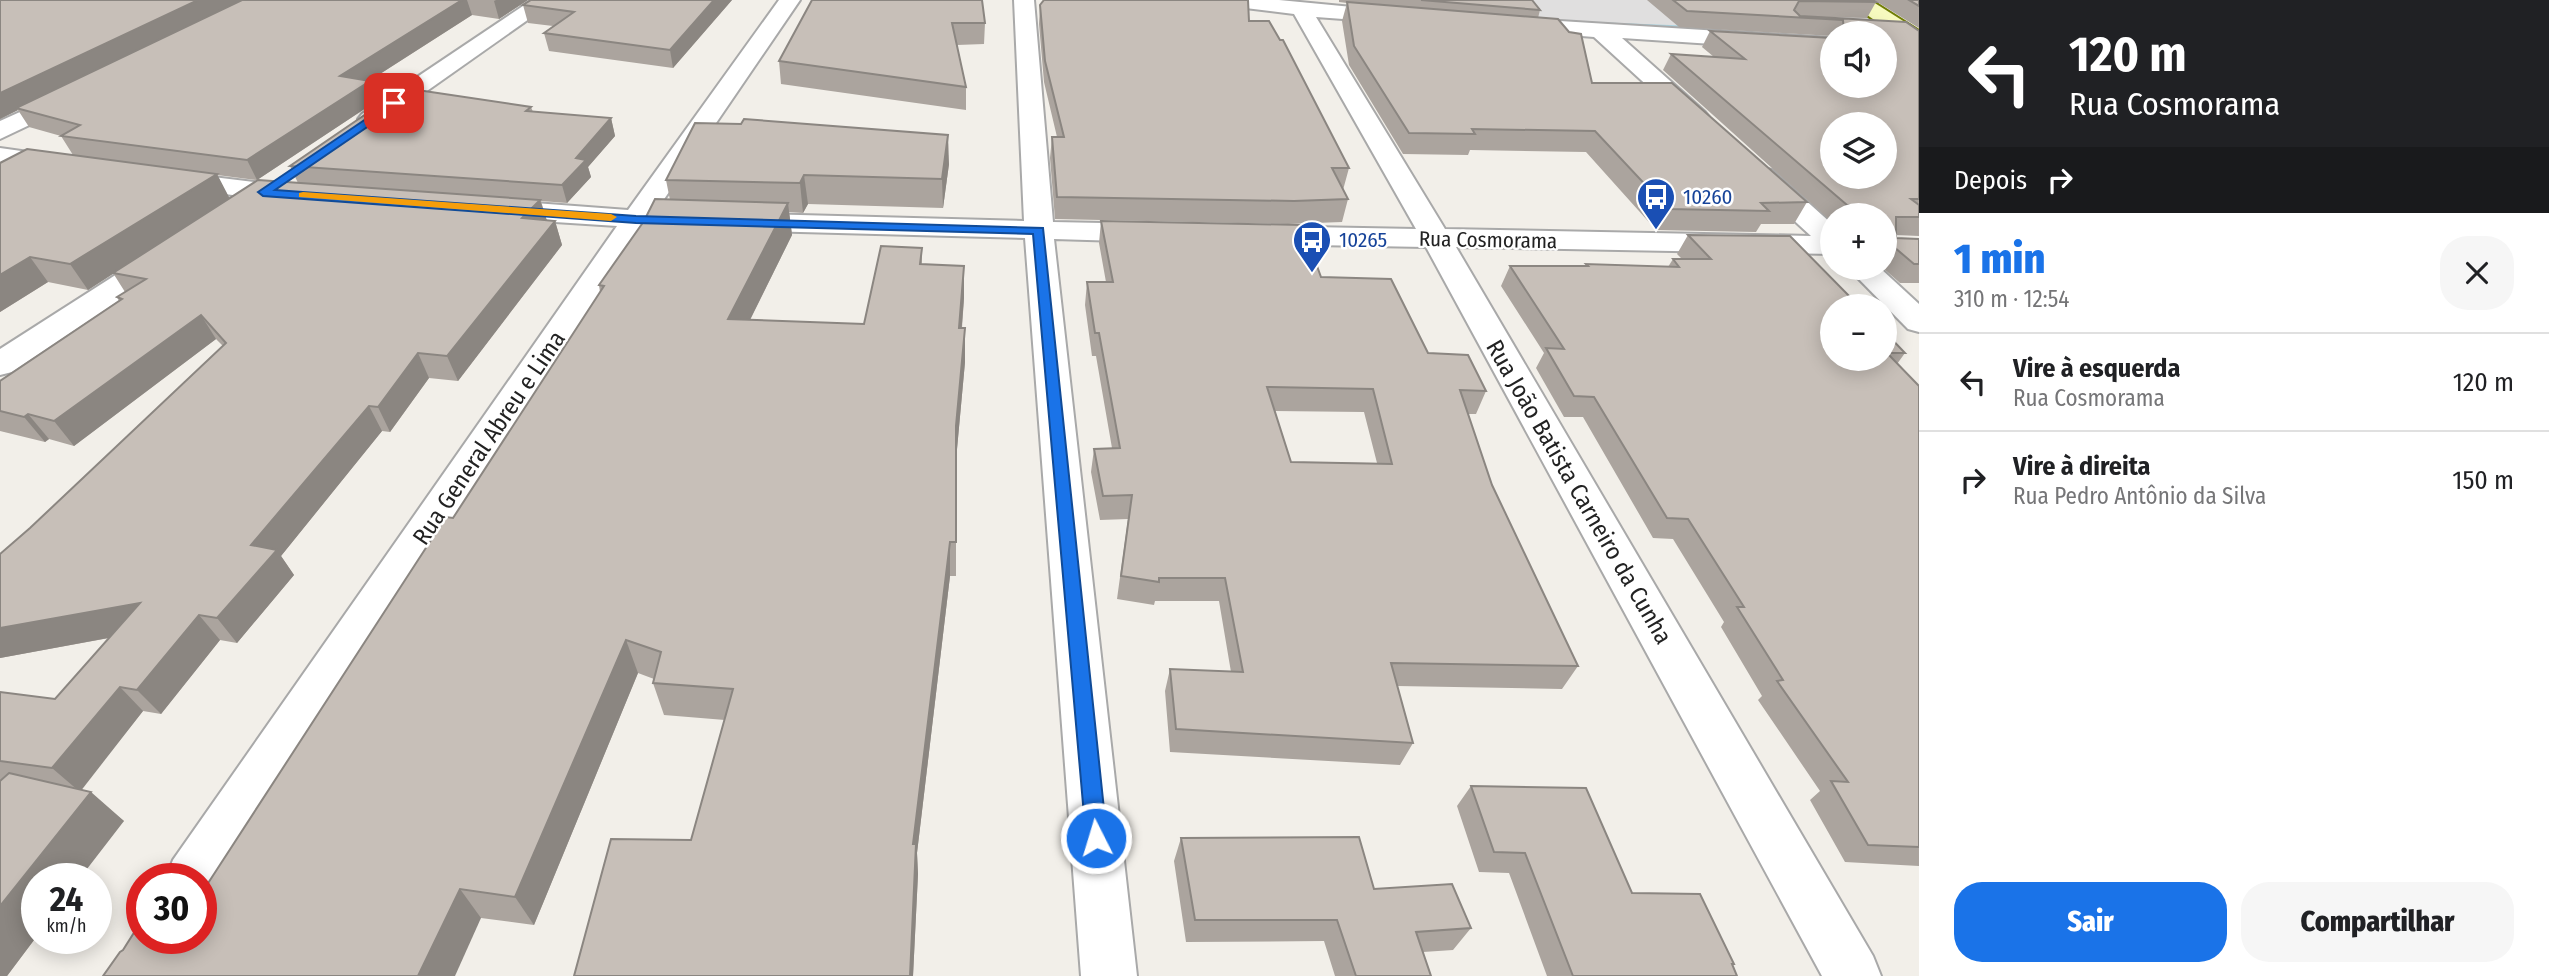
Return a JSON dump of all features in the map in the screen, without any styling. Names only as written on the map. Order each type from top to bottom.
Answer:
[{"type":"main road","points":[[1856,0],[1913,38]]},
{"type":"street","points":[[354,131],[546,0]]},
{"type":"street","name":"Rua General Abreu e Lima","points":[[202,863],[636,219],[790,0]]},
{"type":"street","points":[[1024,0],[1038,231],[1110,976]]},
{"type":"street","points":[[1229,0],[1424,19]]},
{"type":"street","name":"Rua João Batista Carneiro da Cunha","points":[[1301,9],[1436,239],[1853,976]]},
{"type":"street","points":[[1498,16],[1852,26],[1913,38]]},
{"type":"street","points":[[1596,18],[1820,44]]},
{"type":"street","points":[[1596,18],[1711,130]]},
{"type":"street","points":[[0,131],[96,83]]},
{"type":"street","points":[[0,156],[87,168]]},
{"type":"street","points":[[1741,157],[1820,228]]},
{"type":"street","points":[[229,215],[297,169]]},
{"type":"street","points":[[141,175],[263,192],[319,196]]},
{"type":"street","points":[[470,207],[636,219],[1175,234]]},
{"type":"street","name":"Rua Cosmorama","points":[[1230,235],[1820,245]]},
{"type":"street","points":[[0,364],[183,244]]},
{"type":"street","points":[[1875,280],[1919,322]]},
{"type":"shaded area","points":[[1344,0],[1845,0],[1876,21],[1820,21],[1820,26],[1649,33]]},
{"type":"building","points":[[0,0],[198,0],[0,93]]},
{"type":"building","points":[[242,0],[462,0],[340,76],[370,81],[247,160],[61,136],[80,125],[16,108]]},
{"type":"building","points":[[531,0],[714,0],[670,50],[544,33],[574,12],[523,5]]},
{"type":"building","points":[[812,0],[982,0],[985,23],[952,23],[966,87],[779,61]]},
{"type":"building","points":[[1044,0],[1248,0],[1249,21],[1269,21],[1280,40],[1283,40],[1349,168],[1332,168],[1348,199],[1294,201],[1057,197],[1052,137],[1064,137],[1045,61],[1040,5]]},
{"type":"building","points":[[1421,0],[1532,0],[1540,10]]},
{"type":"building","points":[[1673,0],[1873,0],[1876,2],[1799,1],[1794,10],[1800,16],[1888,21],[1687,11]]},
{"type":"building","points":[[1347,2],[1558,19],[1569,32],[1581,34],[1592,83],[1672,83],[1807,202],[1761,203],[1769,211],[1668,209],[1595,131],[1472,129],[1475,134],[1409,133],[1354,46]]},
{"type":"building","points":[[1897,21],[1906,22],[1919,31],[1919,199],[1911,199],[1919,205],[1919,217],[1897,217],[1897,203],[1845,203],[1828,189],[1897,189],[1897,112],[1820,112],[1820,182],[1671,54],[1745,59],[1710,31],[1820,37],[1820,98],[1897,98]]},
{"type":"building","points":[[404,88],[531,107],[526,111],[611,118],[576,158],[586,160],[562,185],[290,166]]},
{"type":"building","points":[[744,119],[948,135],[942,179],[804,175],[800,183],[666,180],[695,123],[741,124]]},
{"type":"building","points":[[27,149],[217,174],[70,264],[30,257],[0,275],[0,163]]},
{"type":"building","points":[[258,180],[540,200],[522,218],[555,221],[447,356],[418,353],[378,407],[369,406],[251,545],[277,550],[217,618],[199,615],[137,690],[120,687],[52,768],[0,761],[0,692],[55,699],[140,603],[0,628],[0,554],[226,343],[201,315],[54,421],[28,414],[24,417],[0,411],[0,381],[122,299],[117,297],[146,279],[113,273]]},
{"type":"building","points":[[655,199],[788,203],[728,319],[864,324],[881,246],[922,248],[920,264],[964,266],[959,328],[965,328],[956,426],[956,542],[950,542],[913,844],[916,844],[910,976],[574,976],[611,839],[691,840],[733,689],[653,683],[661,652],[626,640],[515,897],[460,889],[418,976],[103,976],[126,945],[126,954],[217,954],[217,869],[446,517],[453,518],[604,286],[599,285],[644,221]]},
{"type":"building","points":[[1101,221],[1302,225],[1321,277],[1391,279],[1428,353],[1468,355],[1486,391],[1460,390],[1492,485],[1578,666],[1391,663],[1413,743],[1176,729],[1170,669],[1243,672],[1225,578],[1159,578],[1159,582],[1121,576],[1132,495],[1103,496],[1094,449],[1120,448],[1087,282],[1113,282]],"holes":[[[1267,387],[1373,389],[1392,464],[1291,462]]]},
{"type":"building","points":[[1688,235],[1790,236],[1820,266],[1820,280],[1833,280],[1847,294],[1820,294],[1820,371],[1897,371],[1897,363],[1919,386],[1919,847],[1868,845],[1831,781],[1848,782],[1777,681],[1783,680],[1737,607],[1744,607],[1688,519],[1667,518],[1594,397],[1574,396],[1546,348],[1564,349],[1510,266],[1588,266],[1586,264],[1679,267],[1673,259],[1711,259]]},
{"type":"building","points":[[1897,238],[1919,239],[1919,264],[1914,264],[1897,250]]},
{"type":"building","points":[[1897,345],[1905,353],[1897,353]]},
{"type":"building","points":[[9,773],[91,792],[34,863],[21,863],[21,880],[0,906],[0,781]]},
{"type":"building","points":[[1471,786],[1586,788],[1632,893],[1700,894],[1734,964],[1737,976],[1573,976],[1525,853],[1494,852]]},
{"type":"building","points":[[1359,837],[1374,889],[1452,884],[1471,928],[1416,932],[1431,976],[1356,976],[1337,920],[1195,920],[1181,838]]},
{"type":"waterway","points":[[1597,24],[1695,28]]},
{"type":"slow traffic","points":[[303,195],[611,217]]},
{"type":"place","name":"10260","points":[[1656,231]]},
{"type":"place","name":"10265","points":[[1312,274]]},
{"type":"route","points":[[394,103],[263,192],[636,219],[1038,231],[1096,838]]}]
